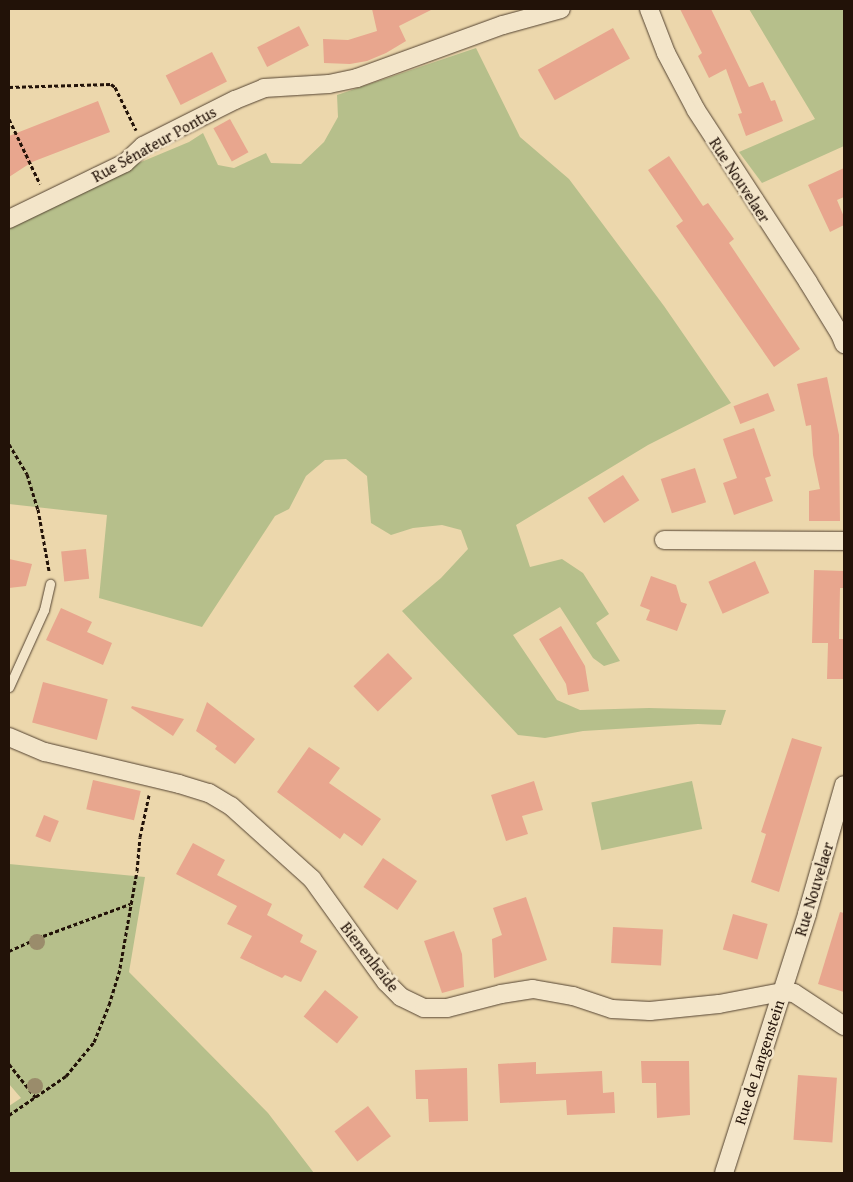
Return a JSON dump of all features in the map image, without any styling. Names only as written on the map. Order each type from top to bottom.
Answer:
[{"type":"street","name":"Rue Sénateur Pontus","points":[[9,219],[126,163],[144,146],[264,88],[329,84],[358,78],[503,25],[561,9]]},
{"type":"street","name":"Rue Nouvelaer","points":[[649,9],[666,53],[696,110],[843,337]]},
{"type":"street","points":[[664,540],[844,541]]},
{"type":"street","name":"Bienenheide","points":[[9,737],[45,752],[153,777],[209,793],[231,806],[312,879],[386,982],[401,997],[424,1008],[448,1008],[501,994],[533,989],[573,996],[612,1008],[650,1011],[719,1004],[782,992]]},
{"type":"street","name":"Rue Nouvelaer","points":[[782,992],[807,914],[844,785]]},
{"type":"street","name":"Rue de Langenstein","points":[[724,1173],[782,992],[794,993],[844,1026]]},
{"type":"lane","points":[[9,687],[44,610],[50,584]]},
{"type":"path","points":[[9,86],[111,84],[115,87],[144,146]]},
{"type":"path","points":[[9,119],[48,199]]},
{"type":"path","points":[[9,444],[27,474],[38,508],[50,584]]},
{"type":"path","points":[[9,1115],[66,1076],[94,1042],[109,1005],[120,968],[137,871],[140,837],[153,777]]},
{"type":"path","points":[[9,951],[43,936],[130,904]]},
{"type":"path","points":[[9,1064],[36,1098]]},
{"type":"green space","points":[[749,9],[844,9],[844,146],[762,183],[739,152],[815,119]]},
{"type":"green space","points":[[476,48],[520,137],[569,179],[664,306],[731,403],[648,445],[516,525],[530,567],[562,559],[583,573],[609,614],[596,623],[620,661],[604,666],[593,658],[560,607],[513,635],[557,700],[580,710],[649,708],[726,710],[721,725],[698,724],[583,731],[545,738],[518,735],[402,611],[441,578],[468,549],[461,530],[442,525],[413,528],[391,535],[371,523],[367,476],[346,459],[325,460],[306,476],[289,509],[275,516],[202,627],[99,598],[107,515],[9,504],[9,229],[134,165],[189,142],[203,133],[218,165],[234,168],[266,153],[271,163],[301,164],[324,142],[338,117],[337,95]]},
{"type":"green space","points":[[692,781],[702,829],[601,850],[591,802]]},
{"type":"green space","points":[[9,864],[145,877],[129,972],[268,1113],[314,1173],[9,1173],[9,1106],[21,1098],[9,1084]]},
{"type":"building","points":[[372,9],[433,9],[399,26],[406,41],[386,53],[367,61],[350,64],[324,63],[323,39],[348,40],[377,31]]},
{"type":"building","points":[[680,9],[711,9],[749,87],[763,82],[771,101],[775,100],[783,121],[746,136],[738,114],[742,113],[726,69],[709,78],[698,56],[702,53]]},
{"type":"building","points":[[299,26],[309,46],[267,67],[257,47]]},
{"type":"building","points":[[613,28],[630,59],[555,100],[538,70]]},
{"type":"building","points":[[212,52],[227,81],[181,105],[166,76]]},
{"type":"building","points":[[98,101],[110,132],[32,162],[9,177],[9,136]]},
{"type":"building","points":[[230,119],[248,152],[232,161],[213,128]]},
{"type":"building","points":[[669,156],[703,206],[708,203],[734,239],[729,243],[800,349],[774,367],[676,226],[683,221],[648,170]]},
{"type":"building","points":[[844,168],[844,197],[837,200],[844,217],[844,225],[830,232],[808,185]]},
{"type":"building","points":[[827,377],[839,435],[840,521],[809,521],[809,491],[820,489],[813,455],[811,425],[806,426],[797,384]]},
{"type":"building","points":[[768,393],[775,411],[740,424],[733,406]]},
{"type":"building","points":[[754,428],[771,476],[765,478],[773,501],[734,515],[723,483],[737,478],[723,439]]},
{"type":"building","points":[[695,468],[706,502],[672,513],[661,479]]},
{"type":"building","points":[[623,475],[639,500],[604,523],[588,498]]},
{"type":"building","points":[[86,549],[89,579],[64,581],[61,552]]},
{"type":"building","points":[[9,559],[32,564],[26,586],[9,588]]},
{"type":"building","points":[[755,561],[769,593],[723,614],[708,582]]},
{"type":"building","points":[[814,570],[844,571],[844,588],[840,588],[839,639],[844,639],[844,679],[827,679],[828,643],[812,643]]},
{"type":"building","points":[[651,576],[676,585],[681,602],[687,604],[677,631],[646,620],[650,610],[640,606]]},
{"type":"building","points":[[61,608],[92,622],[87,632],[112,643],[103,665],[46,640]]},
{"type":"building","points":[[561,626],[585,666],[589,691],[568,695],[566,684],[539,639]]},
{"type":"building","points":[[388,653],[412,678],[378,712],[353,686]]},
{"type":"building","points":[[43,682],[108,699],[97,740],[32,723]]},
{"type":"building","points":[[207,702],[255,739],[235,764],[215,749],[217,746],[196,731]]},
{"type":"building","points":[[132,706],[184,719],[173,736],[131,708]]},
{"type":"building","points":[[792,738],[822,747],[779,892],[751,882],[766,834],[761,832]]},
{"type":"building","points":[[309,747],[340,768],[329,783],[381,819],[362,846],[344,833],[340,839],[277,792]]},
{"type":"building","points":[[93,780],[141,791],[134,820],[86,809]]},
{"type":"building","points":[[534,781],[543,810],[522,816],[528,834],[506,841],[491,795]]},
{"type":"building","points":[[44,815],[59,821],[50,842],[35,836]]},
{"type":"building","points":[[193,843],[225,860],[217,875],[272,904],[267,915],[303,935],[300,942],[317,951],[301,982],[285,975],[282,978],[240,958],[252,936],[227,924],[237,906],[176,874]]},
{"type":"building","points":[[383,858],[417,881],[397,910],[363,887]]},
{"type":"building","points":[[526,897],[547,960],[494,978],[492,939],[502,935],[493,908]]},
{"type":"building","points":[[840,912],[844,913],[844,992],[818,984]]},
{"type":"building","points":[[733,914],[768,924],[757,959],[723,950]]},
{"type":"building","points":[[613,927],[663,930],[661,966],[611,963]]},
{"type":"building","points":[[454,931],[462,954],[464,987],[442,993],[424,941]]},
{"type":"building","points":[[325,990],[358,1017],[337,1043],[304,1016]]},
{"type":"building","points":[[641,1061],[689,1061],[690,1115],[657,1118],[656,1083],[642,1083]]},
{"type":"building","points":[[536,1062],[536,1074],[602,1071],[603,1093],[614,1092],[615,1113],[567,1115],[566,1100],[500,1103],[498,1064]]},
{"type":"building","points":[[467,1068],[468,1121],[429,1122],[428,1099],[416,1099],[415,1070]]},
{"type":"building","points":[[798,1075],[837,1078],[832,1143],[793,1140]]},
{"type":"building","points":[[368,1106],[391,1136],[357,1162],[334,1131]]}]
